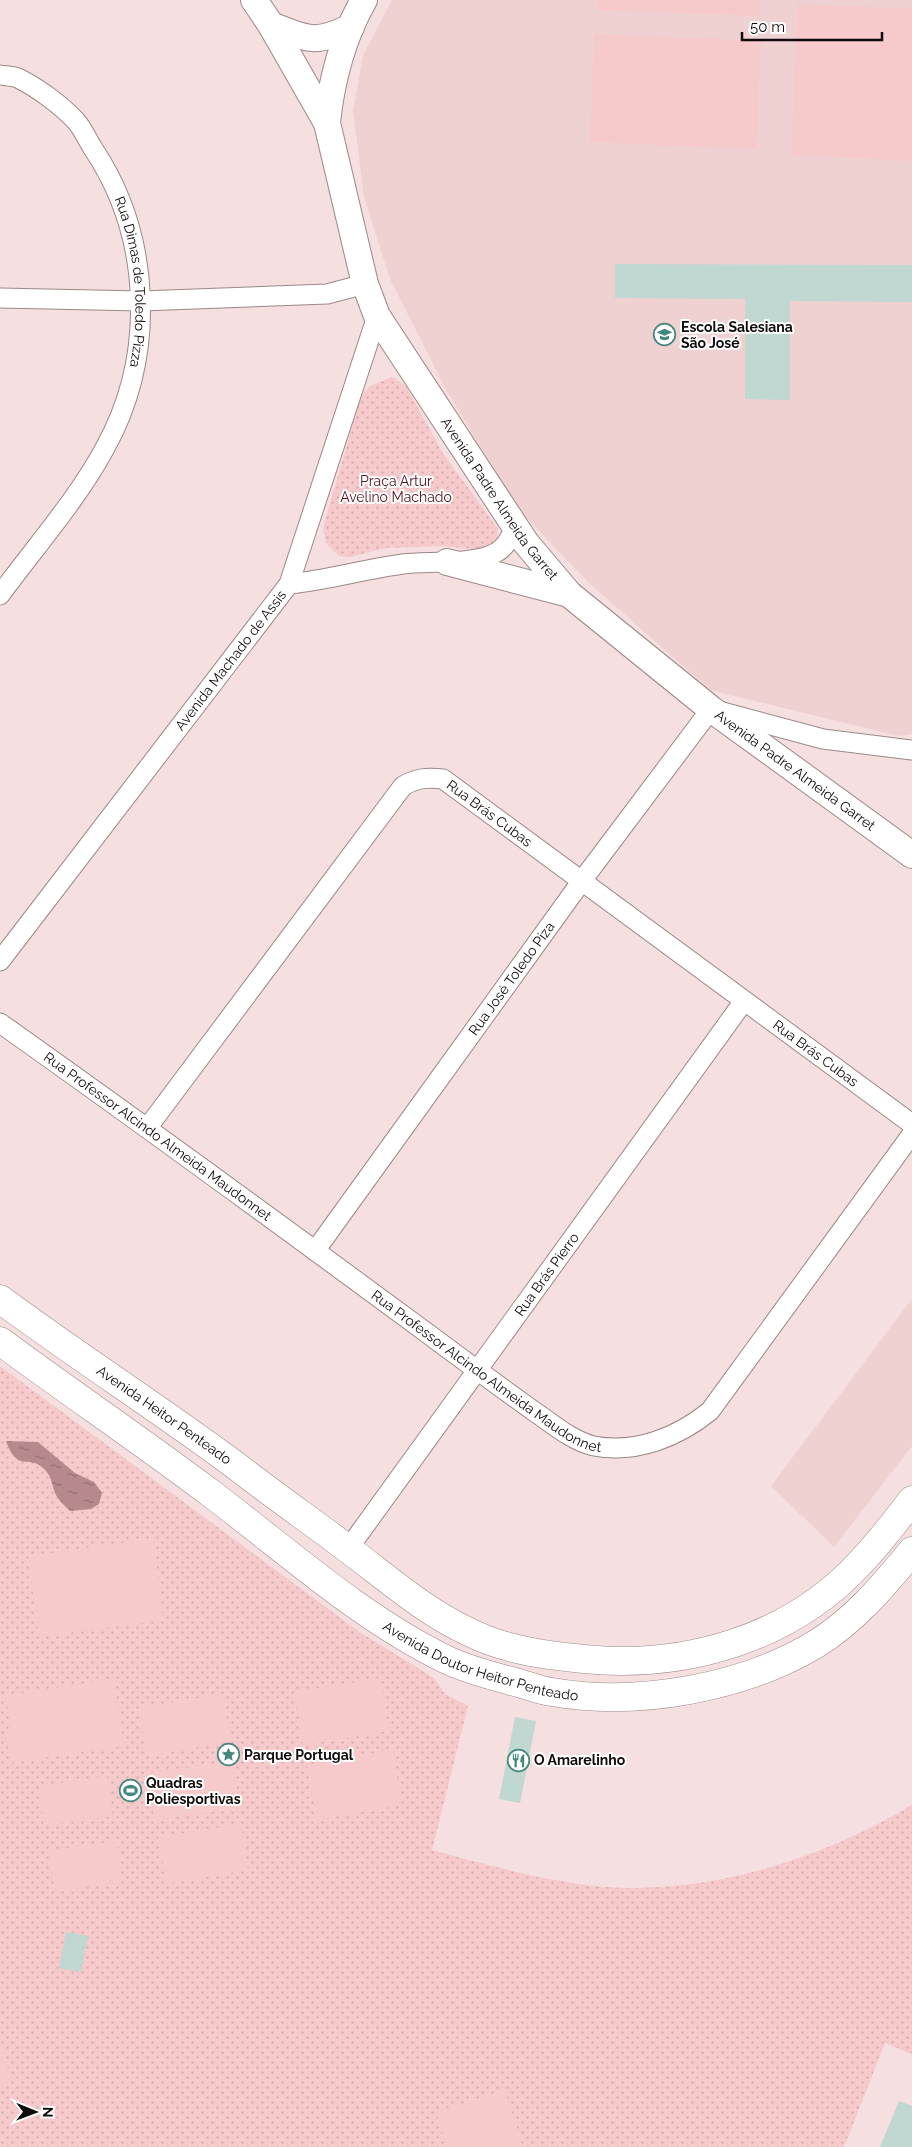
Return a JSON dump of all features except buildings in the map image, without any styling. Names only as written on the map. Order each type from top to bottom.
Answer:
[{"type":"main road","name":"Avenida Heitor Penteado","points":[[0,1299],[326,1533]]},
{"type":"main road","name":"Avenida Doutor Heitor Penteado","points":[[0,1341],[366,1611],[411,1641],[447,1660],[487,1675],[552,1692],[607,1696],[659,1694],[706,1686],[781,1662],[818,1643],[871,1600],[912,1551]]},
{"type":"main road","name":"Avenida Doutor Heitor Penteado","points":[[326,1533],[425,1607],[468,1632],[507,1648],[548,1656],[614,1662],[668,1660],[708,1652],[747,1640],[787,1619],[818,1599],[859,1564],[912,1500]]},
{"type":"street","points":[[254,0],[271,24],[326,122]]},
{"type":"street","name":"Avenida Padre Almeida Garret","points":[[364,0],[351,27],[330,96],[326,122],[365,284],[377,316],[515,528],[569,594],[711,709],[912,854]]},
{"type":"street","points":[[271,24],[298,36],[327,39],[351,27]]},
{"type":"street","name":"Rua Dimas de Toledo Pizza","points":[[0,75],[17,77],[46,96],[76,121],[98,156],[122,200],[136,252],[141,301],[137,356],[124,410],[105,449],[80,488],[0,595]]},
{"type":"street","points":[[0,298],[141,301],[327,294],[365,284]]},
{"type":"street","name":"Avenida Machado de Assis","points":[[0,960],[289,584],[377,316]]},
{"type":"street","points":[[289,584],[399,565],[447,562],[498,552],[515,528]]},
{"type":"street","points":[[447,562],[569,594]]},
{"type":"street","points":[[711,709],[823,738],[912,750]]},
{"type":"street","name":"Rua José Toledo Piza","points":[[316,1251],[581,882],[711,709]]},
{"type":"street","name":"Rua Brás Cubas","points":[[148,1127],[404,786],[414,780],[428,777],[443,779],[912,1124]]},
{"type":"street","name":"Rua Brás Pierro","points":[[348,1549],[744,1001]]},
{"type":"street","name":"Rua Professor Alcindo Almeida Maudonnet","points":[[0,1023],[148,1127],[478,1371],[570,1436],[594,1446],[643,1446],[672,1436],[692,1426],[710,1411],[912,1134]]},
{"type":"shaded area","name":"Escola Salesiana São José","points":[[392,0],[912,0],[912,734],[899,736],[710,690],[589,583],[520,511],[446,390],[390,279],[364,197],[353,111],[363,55]]},
{"type":"shaded area","points":[[912,1299],[912,1446],[834,1547],[771,1486]]},
{"type":"green space","points":[[597,0],[760,0],[759,16],[597,10]]},
{"type":"green space","points":[[798,4],[912,9],[912,161],[791,155]]},
{"type":"green space","points":[[594,34],[761,41],[756,149],[590,142]]},
{"type":"green space","name":"Praça Artur Avelino Machado","points":[[392,377],[406,386],[442,452],[498,529],[497,537],[492,547],[483,550],[443,546],[385,548],[350,557],[339,556],[326,543],[323,528],[361,396],[370,386]]},
{"type":"green space","name":"Parque Portugal","points":[[0,1366],[358,1631],[434,1678],[445,1694],[468,1706],[432,1850],[519,1873],[572,1883],[616,1888],[660,1887],[704,1882],[792,1861],[874,1826],[912,1805],[912,2054],[885,2043],[844,2147],[0,2147]]},
{"type":"green space","points":[[153,1539],[164,1620],[39,1637],[28,1556]]},
{"type":"green space","points":[[381,1678],[389,1731],[303,1745],[295,1692]]},
{"type":"green space","points":[[114,1679],[124,1746],[10,1763],[6,1732],[10,1725],[6,1695]]},
{"type":"green space","points":[[223,1694],[231,1742],[146,1756],[138,1708]]},
{"type":"green space","points":[[393,1750],[402,1805],[316,1820],[307,1765]]},
{"type":"green space","points":[[233,1761],[240,1808],[154,1820],[148,1773]]},
{"type":"green space","points":[[107,1776],[113,1816],[44,1826],[39,1786]]},
{"type":"green space","points":[[241,1824],[248,1870],[166,1884],[158,1837]]},
{"type":"green space","points":[[117,1841],[122,1882],[55,1892],[49,1851]]},
{"type":"green space","points":[[0,2040],[12,2083],[0,2086]]},
{"type":"green space","points":[[505,2090],[523,2147],[447,2147],[436,2112]]},
{"type":"water","points":[[6,1441],[38,1442],[75,1473],[94,1482],[102,1493],[99,1504],[91,1509],[70,1511],[56,1496],[51,1479],[46,1471],[35,1463],[15,1457]]},
{"type":"place","name":"Escola Salesiana São José","points":[[665,335]]},
{"type":"place","name":"Parque Portugal","points":[[228,1755]]},
{"type":"place","name":"O Amarelinho","points":[[518,1760]]},
{"type":"place","name":"Quadras Poliesportivas","points":[[130,1791]]}]
